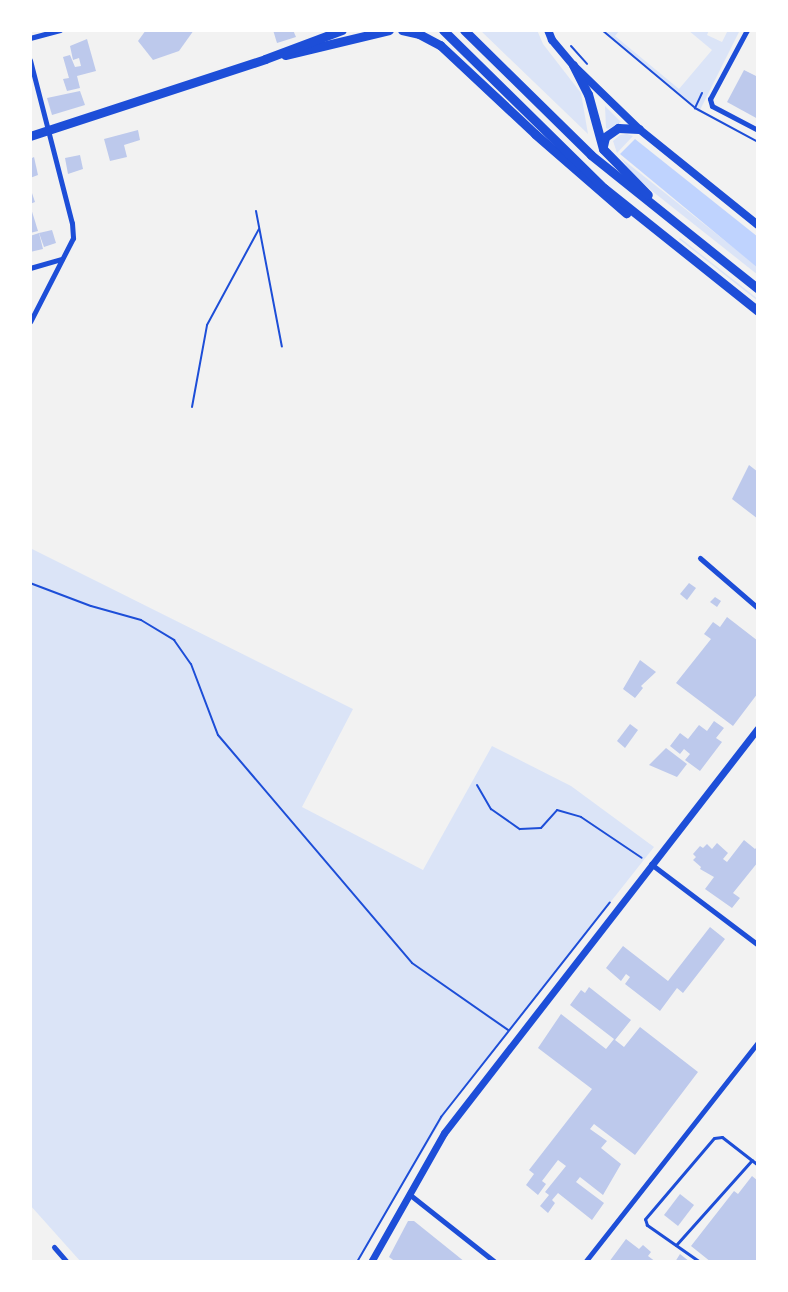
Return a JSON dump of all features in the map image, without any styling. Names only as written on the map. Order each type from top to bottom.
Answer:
[{"type":"main road","points":[[30,136],[265,59],[342,30]]},
{"type":"main road","points":[[265,59],[312,50],[389,30]]},
{"type":"main road","points":[[402,30],[429,38],[440,45],[616,207],[661,236]]},
{"type":"main road","points":[[443,30],[604,188],[661,236],[758,311]]},
{"type":"main road","points":[[464,30],[591,155],[758,289]]},
{"type":"main road","points":[[548,30],[552,40],[573,65],[639,129],[758,225]]},
{"type":"main road","points":[[573,65],[588,94],[603,148],[655,202],[668,219]]},
{"type":"main road","points":[[603,148],[603,141],[610,132],[623,127],[639,129]]},
{"type":"street","points":[[30,38],[60,30]]},
{"type":"street","points":[[747,30],[710,99],[712,106],[758,130]]},
{"type":"street","points":[[30,60],[72,224],[73,238],[30,322]]},
{"type":"street","points":[[30,268],[62,260]]},
{"type":"street","points":[[700,558],[758,608]]},
{"type":"street","points":[[375,1260],[444,1133],[520,1038],[651,864],[758,728]]},
{"type":"street","points":[[651,864],[758,945]]},
{"type":"street","points":[[585,1262],[758,1042]]},
{"type":"street","points":[[409,1194],[495,1262]]},
{"type":"street","points":[[54,1246],[67,1262]]},
{"type":"lane","points":[[700,1262],[647,1225],[645,1219],[714,1138],[722,1137],[758,1165]]},
{"type":"lane","points":[[676,1245],[752,1160]]},
{"type":"path","points":[[602,30],[695,108]]},
{"type":"path","points":[[571,46],[594,72]]},
{"type":"path","points":[[255,211],[282,347]]},
{"type":"path","points":[[192,407],[207,325],[259,229]]},
{"type":"path","points":[[30,583],[91,606],[141,620],[174,640],[191,664],[218,735],[404,954],[412,963],[508,1030]]},
{"type":"path","points":[[477,785],[491,809],[520,829],[541,828],[557,810],[581,817],[642,858]]},
{"type":"shaded area","points":[[480,30],[537,30],[543,44],[581,93],[588,134]]},
{"type":"shaded area","points":[[601,30],[620,30],[615,36],[679,89],[712,50],[688,30],[709,30],[707,35],[722,42],[728,30],[740,30],[699,112]]},
{"type":"shaded area","points":[[605,106],[621,122],[608,129],[606,128]]},
{"type":"shaded area","points":[[620,135],[633,136],[617,153],[613,141]]},
{"type":"shaded area","points":[[621,158],[758,267],[758,275],[652,191],[631,172]]},
{"type":"shaded area","points":[[679,239],[758,299],[758,301]]},
{"type":"shaded area","points":[[30,548],[353,709],[302,807],[423,870],[492,746],[571,786],[654,847],[451,1104],[357,1262],[81,1262],[30,1205]]},
{"type":"water","points":[[635,139],[758,237],[758,268],[620,154]]},
{"type":"building","points":[[146,30],[194,30],[179,51],[153,60],[138,41]]},
{"type":"building","points":[[273,30],[293,30],[296,37],[277,43]]},
{"type":"building","points":[[87,39],[96,71],[77,76],[80,88],[67,91],[63,79],[69,78],[63,57],[70,55],[75,67],[81,66],[79,58],[73,60],[70,46]]},
{"type":"building","points":[[744,70],[758,77],[758,119],[727,102]]},
{"type":"building","points":[[80,91],[85,105],[52,115],[47,98]]},
{"type":"building","points":[[138,130],[140,140],[124,145],[127,157],[110,161],[104,139]]},
{"type":"building","points":[[80,155],[83,169],[68,174],[65,158]]},
{"type":"building","points":[[34,157],[38,175],[30,178],[30,159]]},
{"type":"building","points":[[30,187],[35,202],[30,204]]},
{"type":"building","points":[[30,205],[38,231],[30,233]]},
{"type":"building","points":[[52,230],[56,243],[44,247],[39,233]]},
{"type":"building","points":[[39,233],[43,249],[30,252],[30,236]]},
{"type":"building","points":[[749,465],[758,472],[758,519],[732,499]]},
{"type":"building","points":[[689,583],[696,588],[687,600],[680,594]]},
{"type":"building","points":[[715,597],[721,601],[717,607],[710,602]]},
{"type":"building","points":[[727,617],[758,641],[758,693],[733,726],[676,683],[711,639],[704,634],[713,622],[720,627]]},
{"type":"building","points":[[640,660],[656,672],[641,686],[643,688],[635,698],[623,689]]},
{"type":"building","points":[[714,721],[724,728],[716,738],[722,742],[700,771],[685,760],[690,754],[684,749],[680,754],[670,746],[680,733],[688,739],[699,725],[707,731]]},
{"type":"building","points":[[630,724],[638,730],[625,748],[617,741]]},
{"type":"building","points":[[666,748],[687,764],[677,777],[649,765]]},
{"type":"building","points":[[744,840],[755,849],[758,846],[758,862],[733,893],[740,898],[732,908],[705,889],[714,877],[700,869],[701,867],[693,860],[696,857],[693,854],[700,846],[703,848],[707,844],[712,849],[717,843],[728,853],[723,859],[727,862]]},
{"type":"building","points":[[710,927],[725,939],[683,993],[677,988],[660,1011],[625,984],[630,977],[626,974],[621,981],[606,968],[623,946],[668,981]]},
{"type":"building","points":[[589,987],[631,1020],[615,1040],[624,1047],[640,1027],[698,1072],[635,1155],[594,1124],[590,1129],[607,1141],[601,1148],[621,1164],[603,1195],[580,1177],[576,1182],[604,1203],[592,1220],[558,1193],[552,1200],[555,1203],[548,1213],[540,1206],[549,1195],[545,1192],[566,1166],[558,1160],[542,1181],[546,1184],[538,1195],[526,1185],[534,1174],[529,1170],[592,1089],[538,1048],[561,1014],[606,1049],[614,1039],[570,1005],[581,990],[585,993]]},
{"type":"building","points":[[752,1176],[758,1181],[758,1261],[711,1262],[691,1246],[734,1191],[738,1194]]},
{"type":"building","points":[[680,1194],[694,1205],[678,1226],[664,1215]]},
{"type":"building","points":[[408,1221],[414,1221],[465,1262],[396,1262],[389,1257]]},
{"type":"building","points":[[626,1239],[639,1249],[643,1245],[651,1252],[648,1256],[656,1262],[609,1262]]},
{"type":"building","points":[[680,1254],[690,1262],[675,1262]]}]
